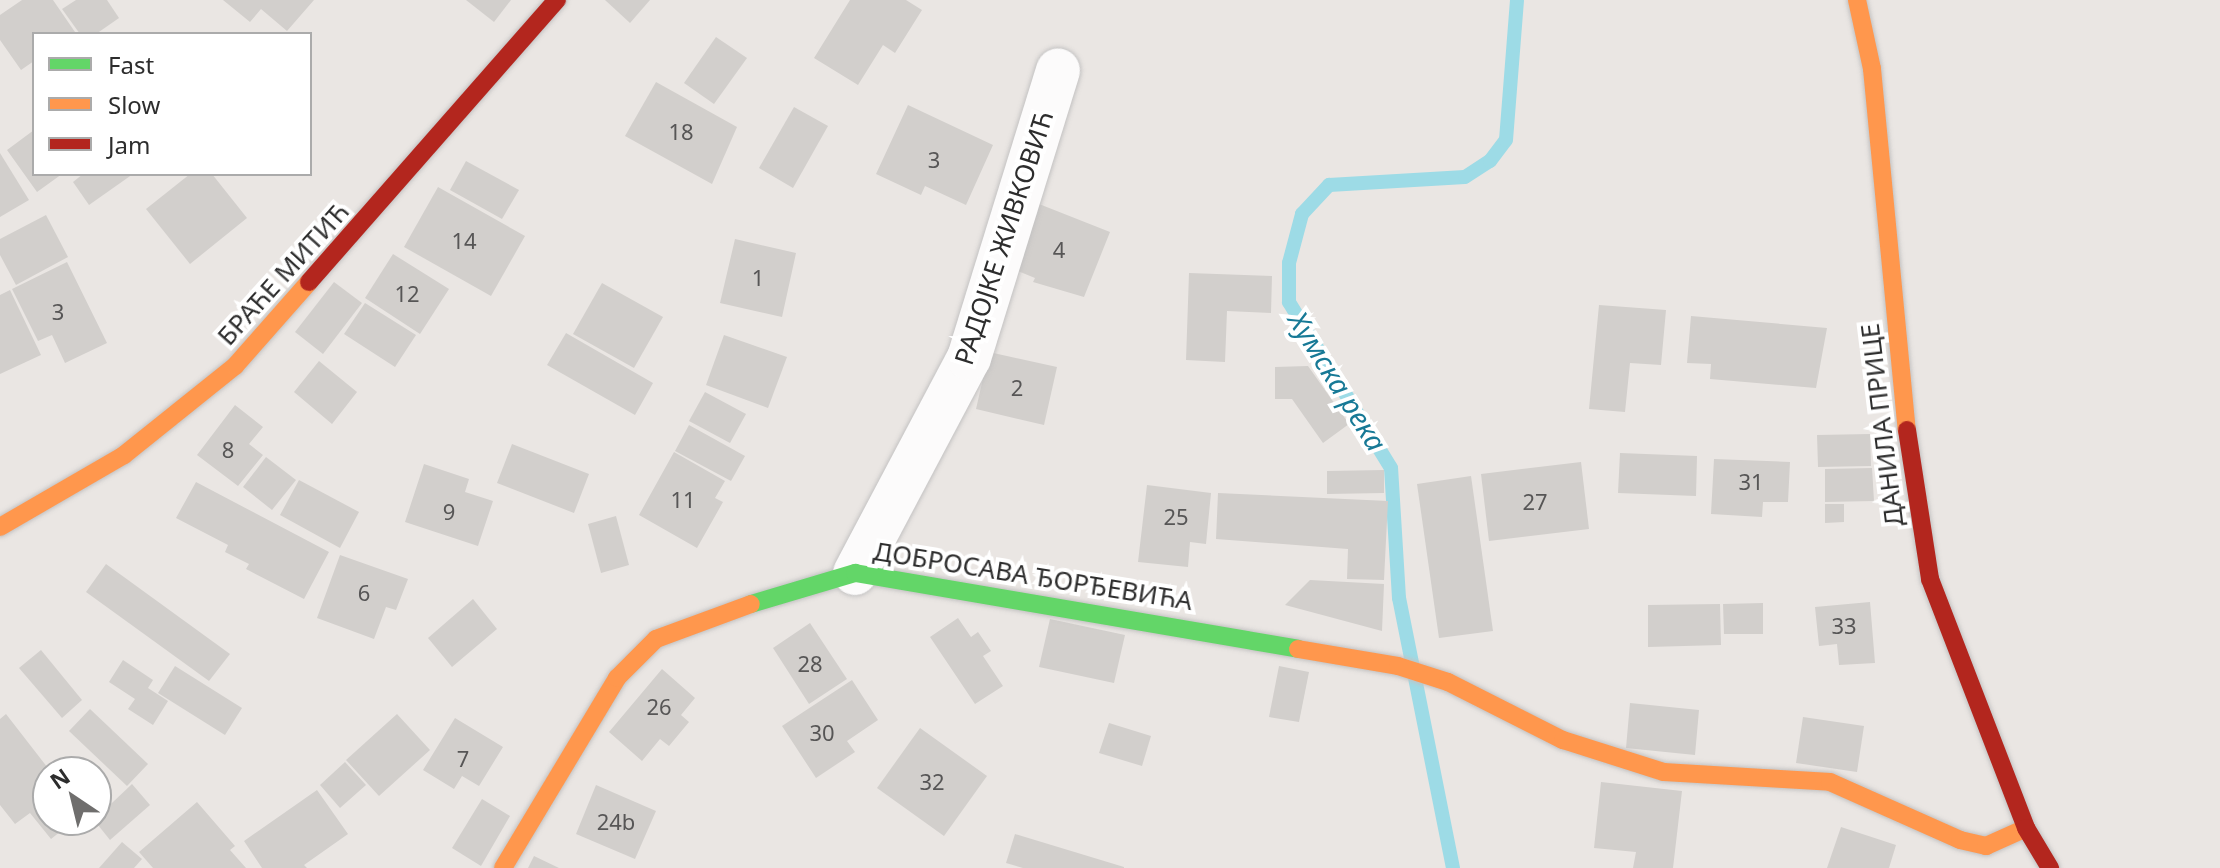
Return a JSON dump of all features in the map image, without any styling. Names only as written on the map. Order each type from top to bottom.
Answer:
[{"type":"street","name":"БРАЋЕ МИТИЋ","points":[[0,527],[124,455],[235,366],[557,0]]},
{"type":"street","name":"ДАНИЛА ПРИЦЕ","points":[[1857,0],[1872,69],[1915,510],[1945,623],[2026,828],[2050,868]]},
{"type":"street","name":"РАДОЈКЕ ЖИВКОВИЋ","points":[[855,573],[969,358],[1058,70]]},
{"type":"street","name":"ДОБРОСАВА ЂОРЂЕВИЋА","points":[[503,868],[617,678],[656,639],[694,621],[855,573],[1398,666],[1448,682],[1563,740],[1664,772],[1830,782],[1960,840],[1983,857]]},
{"type":"street","points":[[1983,857],[2026,828]]},
{"type":"building","points":[[22,0],[53,0],[75,32],[32,32],[32,62],[21,70],[0,40],[0,15]]},
{"type":"building","points":[[76,0],[107,0],[119,18],[99,32],[79,32],[62,9]]},
{"type":"building","points":[[223,0],[314,0],[287,31],[261,9],[250,22]]},
{"type":"building","points":[[466,0],[511,0],[494,22]]},
{"type":"building","points":[[605,0],[650,0],[630,23]]},
{"type":"building","points":[[850,0],[906,0],[922,10],[895,53],[883,45],[858,85],[814,58]]},
{"type":"building","points":[[716,37],[747,58],[714,104],[684,83]]},
{"type":"building","points":[[656,82],[737,127],[712,184],[625,136]]},
{"type":"building","points":[[908,105],[993,145],[966,205],[925,186],[921,195],[876,174]]},
{"type":"building","points":[[794,107],[828,126],[793,188],[759,168]]},
{"type":"building","points":[[32,131],[32,176],[59,176],[37,192],[7,150]]},
{"type":"building","points":[[0,153],[29,200],[0,217]]},
{"type":"building","points":[[466,161],[519,190],[502,219],[450,190]]},
{"type":"building","points":[[80,176],[130,176],[89,205],[73,182]]},
{"type":"building","points":[[187,176],[214,176],[247,218],[190,264],[146,209]]},
{"type":"building","points":[[438,187],[525,236],[491,296],[404,247]]},
{"type":"building","points":[[1034,202],[1110,232],[1084,297],[1033,282],[1035,278],[1008,267]]},
{"type":"building","points":[[46,215],[68,257],[16,285],[0,255],[0,239]]},
{"type":"building","points":[[735,239],[796,253],[782,317],[720,303]]},
{"type":"building","points":[[393,254],[449,289],[420,334],[365,298]]},
{"type":"building","points":[[67,262],[107,343],[65,363],[52,335],[38,341],[12,289]]},
{"type":"building","points":[[1189,273],[1272,276],[1271,313],[1227,311],[1225,362],[1186,360]]},
{"type":"building","points":[[334,282],[362,303],[323,354],[295,332]]},
{"type":"building","points":[[602,283],[663,317],[634,368],[573,334]]},
{"type":"building","points":[[10,290],[41,355],[0,374],[0,295]]},
{"type":"building","points":[[365,303],[416,335],[395,367],[344,334]]},
{"type":"building","points":[[1599,305],[1666,310],[1661,365],[1630,363],[1625,412],[1589,409]]},
{"type":"building","points":[[1691,316],[1827,328],[1816,388],[1710,379],[1711,364],[1687,363]]},
{"type":"building","points":[[566,333],[653,383],[635,415],[547,365]]},
{"type":"building","points":[[724,335],[787,357],[768,408],[706,385]]},
{"type":"building","points":[[989,352],[1057,367],[1044,425],[976,409]]},
{"type":"building","points":[[319,361],[357,392],[332,424],[294,392]]},
{"type":"building","points":[[1308,366],[1349,424],[1323,443],[1292,399],[1275,399],[1275,367]]},
{"type":"building","points":[[705,392],[746,414],[730,443],[689,421]]},
{"type":"building","points":[[235,405],[263,427],[249,444],[263,455],[238,486],[197,455]]},
{"type":"building","points":[[689,425],[745,456],[731,481],[675,451]]},
{"type":"building","points":[[1870,434],[1871,466],[1818,467],[1817,435]]},
{"type":"building","points":[[512,444],[589,474],[574,513],[497,483]]},
{"type":"building","points":[[674,452],[725,481],[715,498],[723,502],[697,548],[639,515]]},
{"type":"building","points":[[1620,453],[1697,456],[1696,496],[1618,493]]},
{"type":"building","points":[[266,457],[296,480],[272,510],[243,487]]},
{"type":"building","points":[[1714,459],[1790,462],[1788,502],[1763,502],[1762,517],[1711,514]]},
{"type":"building","points":[[1581,462],[1589,529],[1489,541],[1481,474]]},
{"type":"building","points":[[424,464],[469,479],[465,492],[493,501],[478,546],[405,522]]},
{"type":"building","points":[[1872,468],[1874,501],[1825,502],[1825,469]]},
{"type":"building","points":[[1384,470],[1384,493],[1327,494],[1327,471]]},
{"type":"building","points":[[1471,476],[1493,631],[1439,638],[1417,484]]},
{"type":"building","points":[[299,480],[359,512],[340,548],[280,515]]},
{"type":"building","points":[[196,482],[329,552],[304,599],[246,569],[249,564],[225,552],[228,545],[176,518]]},
{"type":"building","points":[[1147,485],[1211,493],[1206,544],[1190,542],[1188,567],[1138,562]]},
{"type":"building","points":[[1218,493],[1388,501],[1384,580],[1347,579],[1348,549],[1216,539]]},
{"type":"building","points":[[1825,504],[1844,504],[1844,522],[1825,523]]},
{"type":"building","points":[[616,516],[629,565],[601,573],[588,524]]},
{"type":"building","points":[[340,555],[408,579],[396,610],[386,607],[374,639],[317,618]]},
{"type":"building","points":[[106,564],[230,654],[209,681],[86,592]]},
{"type":"building","points":[[1310,580],[1384,584],[1382,631],[1285,605]]},
{"type":"building","points":[[473,599],[497,629],[452,667],[428,638]]},
{"type":"building","points":[[1870,602],[1875,663],[1839,665],[1837,644],[1819,646],[1815,607]]},
{"type":"building","points":[[1763,603],[1763,634],[1724,634],[1723,604]]},
{"type":"building","points":[[1720,604],[1721,645],[1648,647],[1648,605]]},
{"type":"building","points":[[958,618],[971,637],[978,632],[991,651],[983,656],[1003,686],[975,704],[930,637]]},
{"type":"building","points":[[1050,619],[1125,635],[1114,683],[1039,667]]},
{"type":"building","points":[[810,623],[847,679],[809,704],[773,648]]},
{"type":"building","points":[[41,650],[82,700],[62,718],[19,668]]},
{"type":"building","points":[[123,660],[153,680],[148,688],[168,701],[153,725],[128,709],[135,699],[109,682]]},
{"type":"building","points":[[175,666],[242,708],[225,735],[158,693]]},
{"type":"building","points":[[1279,666],[1309,672],[1299,722],[1269,717]]},
{"type":"building","points":[[662,669],[695,698],[681,715],[689,722],[669,746],[660,739],[642,761],[609,732]]},
{"type":"building","points":[[852,680],[878,720],[847,741],[855,752],[816,778],[782,726]]},
{"type":"building","points":[[1630,703],[1699,710],[1695,755],[1626,748]]},
{"type":"building","points":[[90,709],[148,764],[127,786],[112,772],[112,756],[95,756],[69,731]]},
{"type":"building","points":[[6,714],[39,756],[32,756],[32,815],[30,813],[15,824],[0,805],[0,719]]},
{"type":"building","points":[[397,714],[430,750],[379,796],[346,760]]},
{"type":"building","points":[[1803,717],[1864,726],[1857,772],[1796,763]]},
{"type":"building","points":[[455,718],[503,747],[479,786],[462,776],[454,789],[423,770]]},
{"type":"building","points":[[1109,723],[1151,736],[1142,766],[1099,753]]},
{"type":"building","points":[[920,728],[987,776],[944,836],[877,788]]},
{"type":"building","points":[[345,762],[366,785],[340,808],[320,785]]},
{"type":"building","points":[[1601,782],[1682,791],[1673,868],[1633,868],[1636,852],[1594,848]]},
{"type":"building","points":[[132,784],[150,805],[110,840],[107,836],[112,836],[112,803]]},
{"type":"building","points":[[596,785],[656,811],[635,859],[576,834]]},
{"type":"building","points":[[317,790],[348,834],[304,865],[307,868],[262,868],[244,841]]},
{"type":"building","points":[[482,799],[510,816],[481,866],[452,848]]},
{"type":"building","points":[[197,802],[235,846],[230,850],[246,868],[153,868],[139,852]]},
{"type":"building","points":[[1841,827],[1896,845],[1889,868],[1827,868]]},
{"type":"building","points":[[1015,834],[1124,868],[1023,868],[1006,863]]},
{"type":"building","points":[[122,842],[142,859],[134,868],[99,868]]},
{"type":"building","points":[[534,856],[559,868],[528,868]]},
{"type":"waterway","name":"Хумска река","points":[[1453,868],[1399,598],[1391,468],[1289,302],[1289,263],[1302,214],[1329,185],[1465,177],[1490,161],[1506,140],[1517,0]]},
{"type":"traffic: fast","points":[[751,604],[855,573],[1298,649]]},
{"type":"traffic: slow","points":[[1857,0],[1872,69],[1907,430]]},
{"type":"traffic: slow","points":[[0,527],[124,455],[235,366],[309,282]]},
{"type":"traffic: slow","points":[[503,868],[617,678],[656,639],[751,604]]},
{"type":"traffic: slow","points":[[1298,649],[1398,666],[1448,682],[1563,740],[1664,772],[1830,782],[1960,840],[1986,846],[2026,828]]},
{"type":"traffic: jam","points":[[309,282],[557,0]]},
{"type":"traffic: jam","points":[[1907,430],[1930,579],[2026,828],[2050,868]]}]
